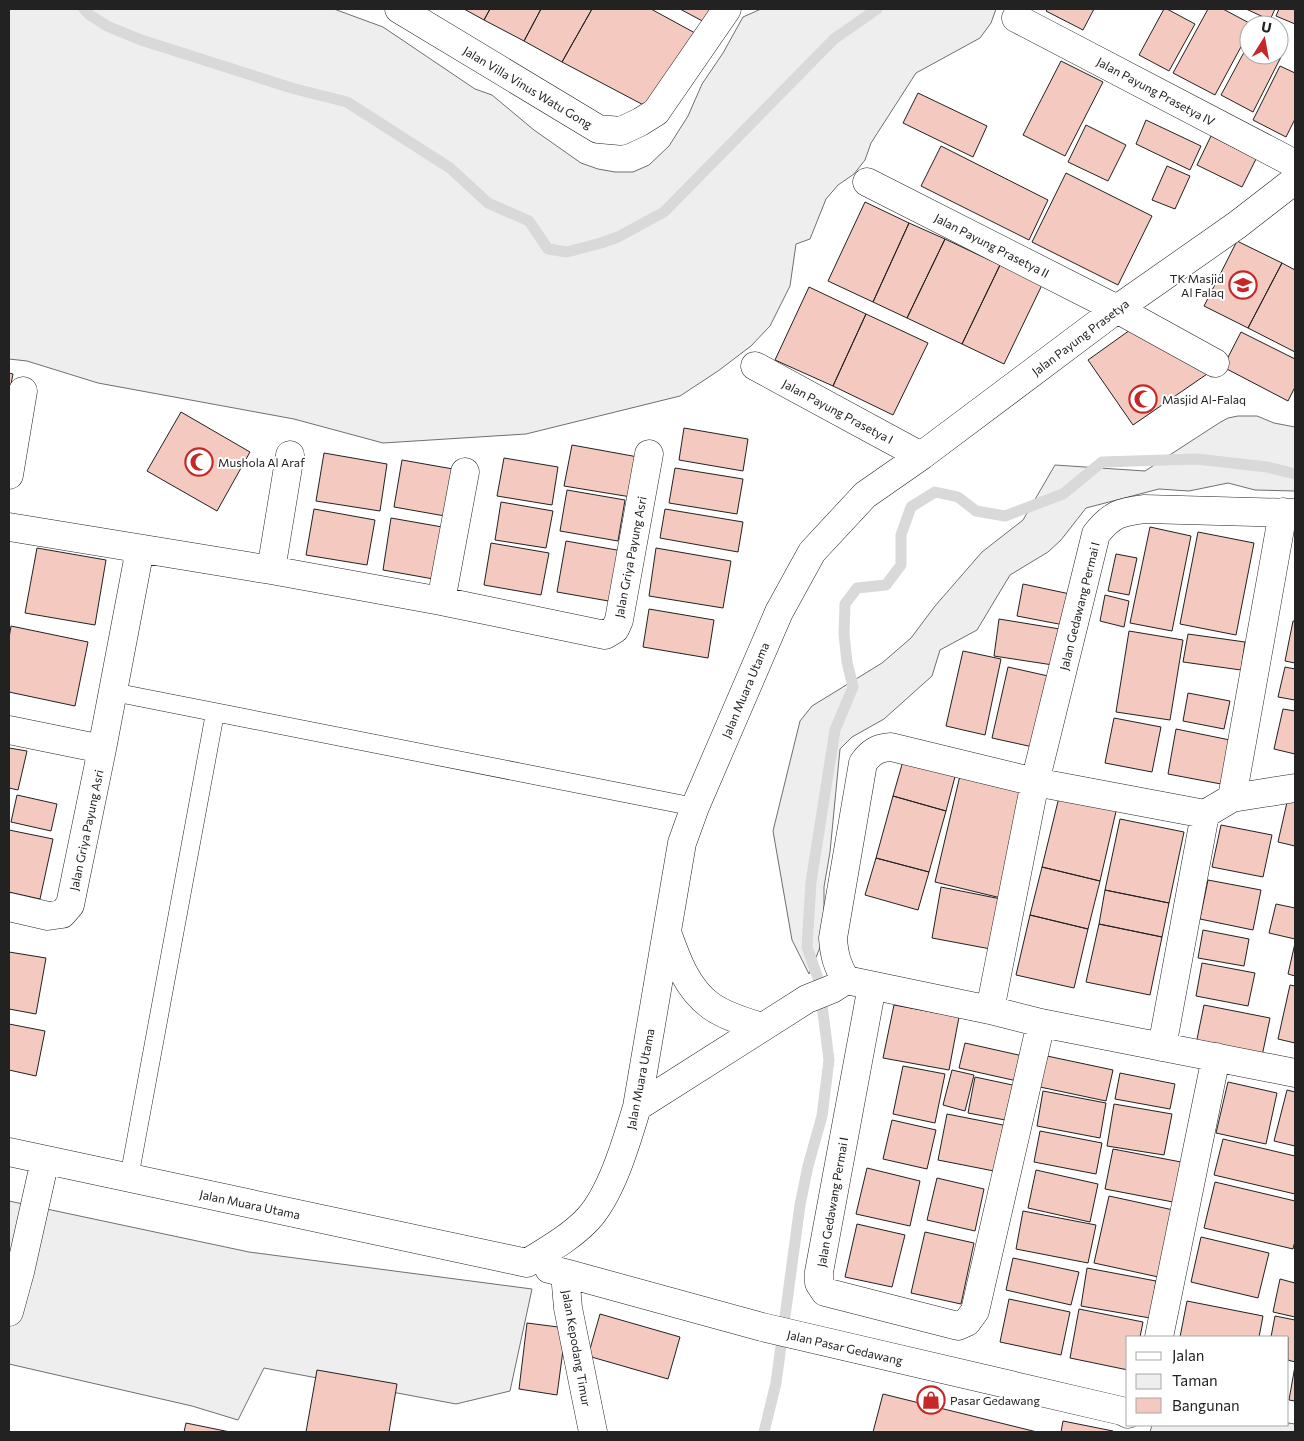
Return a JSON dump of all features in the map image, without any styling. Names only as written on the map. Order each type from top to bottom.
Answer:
[{"type":"street","name":"Jalan Villa Vinus Watu Gong","points":[[400,9],[598,129],[621,131],[656,112],[726,9]]},
{"type":"street","name":"Jalan Payung Prasetya IV","points":[[1016,18],[1295,164]]},
{"type":"street","name":"Jalan Payung Prasetya","points":[[864,495],[921,456],[1117,309],[1237,225],[1295,180]]},
{"type":"street","name":"Jalan Payung Prasetya II","points":[[867,182],[1117,309],[1215,362]]},
{"type":"street","name":"Jalan Payung Prasetya I","points":[[755,366],[921,456]]},
{"type":"street","points":[[9,475],[23,391]]},
{"type":"street","name":"Jalan Griya Payung Asri","points":[[9,527],[271,570],[441,601],[605,634],[611,633],[615,629],[619,620],[649,454]]},
{"type":"street","points":[[271,570],[290,455]]},
{"type":"street","points":[[441,601],[465,472]]},
{"type":"street","name":"Jalan Muara Utama","points":[[29,1156],[527,1263],[562,1242],[589,1218],[606,1191],[627,1140],[637,1107],[682,844],[695,807],[784,603],[812,552],[864,495]]},
{"type":"street","name":"Jalan Gedawang Permai I","points":[[990,1010],[1035,782],[1096,534],[1107,520],[1123,512],[1145,509],[1289,513],[1232,798]]},
{"type":"street","name":"Jalan Griya Payung Asri","points":[[9,907],[48,916],[62,914],[70,905],[140,549]]},
{"type":"street","points":[[9,730],[102,749]]},
{"type":"street","points":[[850,985],[840,970],[834,956],[833,938],[863,763],[871,752],[880,748],[891,747],[1035,782],[1205,814],[1232,798],[1295,788]]},
{"type":"street","points":[[1162,1047],[1205,814]]},
{"type":"street","points":[[667,932],[677,960],[698,993],[711,1006],[735,1018],[762,1027]]},
{"type":"street","points":[[637,1107],[807,999],[850,985],[990,1010],[1041,1023],[1295,1073]]},
{"type":"street","name":"Jalan Gedawang Permai I","points":[[850,985],[819,1283],[825,1292],[958,1326],[967,1322],[975,1311],[1041,1023]]},
{"type":"street","points":[[1159,1336],[1216,1057]]},
{"type":"street","points":[[9,1130],[29,1156],[20,1272],[9,1312]]},
{"type":"street","name":"Jalan Kepodang Timur","points":[[527,1263],[565,1273],[568,1308],[593,1432]]},
{"type":"street","name":"Jalan Pasar Gedawang","points":[[565,1273],[814,1340],[1126,1413]]},
{"type":"lane","points":[[113,692],[695,807]]},
{"type":"lane","points":[[129,1178],[215,713]]},
{"type":"green space","points":[[9,9],[334,9],[383,27],[475,89],[492,95],[534,130],[581,163],[615,172],[633,172],[649,165],[669,146],[688,116],[702,84],[723,53],[743,17],[761,9],[996,9],[991,23],[980,38],[916,73],[871,143],[865,160],[854,174],[838,185],[826,199],[810,239],[796,244],[790,286],[770,326],[751,346],[718,371],[680,396],[526,434],[383,443],[294,419],[98,383],[27,361],[9,359]]},
{"type":"green space","points":[[1257,416],[1274,423],[1295,427],[1295,491],[1255,490],[1228,483],[1189,491],[1159,489],[1086,508],[1061,540],[1048,552],[1010,575],[977,630],[940,650],[932,676],[884,719],[852,737],[840,749],[830,852],[824,887],[824,938],[809,974],[792,940],[773,831],[800,721],[812,706],[882,663],[911,638],[935,606],[982,552],[1023,520],[1055,465],[1145,471],[1219,423],[1228,418]]},
{"type":"green space","points":[[9,1201],[249,1252],[532,1289],[510,1391],[456,1404],[264,1368],[238,1420],[192,1406],[9,1364]]},
{"type":"green space","points":[[1289,1423],[1295,1424],[1295,1432],[1150,1432],[1152,1426],[1289,1426]]},
{"type":"building","points":[[464,9],[490,9],[484,20]]},
{"type":"building","points":[[490,9],[541,9],[524,41],[484,20]]},
{"type":"building","points":[[541,9],[592,9],[562,62],[524,41]]},
{"type":"building","points":[[592,9],[651,9],[695,33],[653,110],[562,62]]},
{"type":"building","points":[[680,9],[717,9],[708,24]]},
{"type":"building","points":[[1048,9],[1094,9],[1083,30],[1046,11]]},
{"type":"building","points":[[1164,9],[1195,24],[1169,71],[1139,55]]},
{"type":"building","points":[[1208,9],[1223,9],[1239,18],[1239,51],[1215,95],[1173,73]]},
{"type":"building","points":[[1246,9],[1275,9],[1272,15],[1259,15]]},
{"type":"building","points":[[1279,9],[1295,9],[1295,24],[1289,21],[1289,15],[1276,15]]},
{"type":"building","points":[[1061,61],[1103,82],[1065,156],[1023,135]]},
{"type":"building","points":[[1239,62],[1239,65],[1277,65],[1253,112],[1221,95]]},
{"type":"building","points":[[1280,66],[1295,73],[1295,119],[1286,137],[1253,120]]},
{"type":"building","points":[[918,93],[987,126],[973,157],[903,123]]},
{"type":"building","points":[[1146,120],[1201,146],[1190,170],[1136,144]]},
{"type":"building","points":[[1086,125],[1126,145],[1108,181],[1068,162]]},
{"type":"building","points":[[1211,136],[1256,159],[1242,187],[1197,165]]},
{"type":"building","points":[[941,146],[1048,200],[1029,240],[921,186]]},
{"type":"building","points":[[1167,166],[1190,176],[1175,209],[1152,200]]},
{"type":"building","points":[[1066,173],[1152,216],[1118,285],[1032,242]]},
{"type":"building","points":[[865,202],[909,223],[873,302],[828,281]]},
{"type":"building","points":[[909,223],[945,239],[907,318],[873,302]]},
{"type":"building","points":[[945,239],[1000,265],[962,344],[907,318]]},
{"type":"building","name":"TK Masjid Al Falaq","points":[[1237,241],[1282,263],[1248,328],[1204,306]]},
{"type":"building","points":[[1282,263],[1295,270],[1295,352],[1248,328]]},
{"type":"building","points":[[1000,265],[1042,285],[1004,364],[962,344]]},
{"type":"building","points":[[809,287],[866,314],[833,386],[775,360]]},
{"type":"building","points":[[866,314],[928,343],[893,415],[833,386]]},
{"type":"building","name":"Masjid Al-Falaq","points":[[1130,330],[1210,372],[1133,425],[1088,360]]},
{"type":"building","points":[[1241,332],[1295,359],[1295,387],[1288,401],[1223,367]]},
{"type":"building","points":[[9,373],[13,374],[9,394]]},
{"type":"building","name":"Mushola Al Araf","points":[[181,412],[250,452],[217,511],[147,471]]},
{"type":"building","points":[[684,428],[748,439],[743,471],[679,460]]},
{"type":"building","points":[[572,445],[638,457],[631,497],[564,486]]},
{"type":"building","points":[[324,453],[387,464],[380,511],[316,501]]},
{"type":"building","points":[[504,458],[558,467],[552,505],[497,496]]},
{"type":"building","points":[[402,460],[453,469],[445,516],[394,507]]},
{"type":"building","points":[[675,468],[743,479],[737,514],[669,503]]},
{"type":"building","points":[[567,490],[625,500],[618,541],[560,531]]},
{"type":"building","points":[[501,502],[553,511],[546,548],[495,540]]},
{"type":"building","points":[[314,509],[375,520],[367,565],[306,555]]},
{"type":"building","points":[[665,509],[743,522],[738,552],[660,538]]},
{"type":"building","points":[[391,518],[448,528],[439,580],[383,570]]},
{"type":"building","points":[[1150,527],[1191,536],[1172,631],[1130,623]]},
{"type":"building","points":[[1198,532],[1254,543],[1236,635],[1180,624]]},
{"type":"building","points":[[566,541],[628,552],[620,603],[557,592]]},
{"type":"building","points":[[491,543],[549,553],[541,595],[484,585]]},
{"type":"building","points":[[37,548],[106,560],[95,625],[25,613]]},
{"type":"building","points":[[656,548],[731,561],[723,608],[649,596]]},
{"type":"building","points":[[1116,554],[1137,558],[1129,595],[1108,591]]},
{"type":"building","points":[[1023,584],[1070,594],[1064,625],[1017,616]]},
{"type":"building","points":[[1105,595],[1129,601],[1124,627],[1100,621]]},
{"type":"building","points":[[649,609],[714,620],[708,658],[643,647]]},
{"type":"building","points":[[999,619],[1060,629],[1053,665],[994,656]]},
{"type":"building","points":[[1293,621],[1295,621],[1295,663],[1285,661]]},
{"type":"building","points":[[11,626],[88,642],[75,706],[9,692],[9,638]]},
{"type":"building","points":[[1129,631],[1183,640],[1170,720],[1116,712]]},
{"type":"building","points":[[1188,634],[1245,642],[1241,670],[1183,662]]},
{"type":"building","points":[[963,651],[1001,659],[985,735],[946,726]]},
{"type":"building","points":[[1008,667],[1057,678],[1042,749],[992,738]]},
{"type":"building","points":[[1285,667],[1295,669],[1295,700],[1278,697]]},
{"type":"building","points":[[1188,693],[1230,701],[1224,729],[1183,721]]},
{"type":"building","points":[[1283,709],[1295,711],[1295,754],[1274,749]]},
{"type":"building","points":[[1114,718],[1161,727],[1152,772],[1105,763]]},
{"type":"building","points":[[1176,729],[1230,740],[1221,784],[1168,774]]},
{"type":"building","points":[[9,748],[27,751],[18,790],[9,788]]},
{"type":"building","points":[[905,754],[957,769],[946,811],[893,796]]},
{"type":"building","points":[[962,767],[1029,783],[1001,898],[935,882]]},
{"type":"building","points":[[1290,789],[1295,790],[1295,846],[1278,842]]},
{"type":"building","points":[[1060,793],[1117,807],[1100,881],[1042,867]]},
{"type":"building","points":[[17,795],[57,804],[51,831],[11,822]]},
{"type":"building","points":[[893,796],[946,811],[929,872],[876,858]]},
{"type":"building","points":[[1120,819],[1184,832],[1169,903],[1105,890]]},
{"type":"building","points":[[1221,825],[1272,835],[1263,877],[1212,867]]},
{"type":"building","points":[[9,830],[53,839],[40,899],[9,892]]},
{"type":"building","points":[[876,858],[929,872],[918,910],[865,895]]},
{"type":"building","points":[[1042,867],[1100,881],[1088,929],[1030,915]]},
{"type":"building","points":[[1208,880],[1261,890],[1253,930],[1200,919]]},
{"type":"building","points":[[941,887],[1006,900],[996,950],[932,938]]},
{"type":"building","points":[[1105,890],[1169,903],[1162,937],[1099,924]]},
{"type":"building","points":[[1276,904],[1295,908],[1295,939],[1269,933]]},
{"type":"building","points":[[1030,915],[1088,929],[1074,988],[1016,975]]},
{"type":"building","points":[[1099,924],[1162,937],[1150,995],[1086,982]]},
{"type":"building","points":[[1203,930],[1249,939],[1244,966],[1198,958]]},
{"type":"building","points":[[1295,943],[1295,976],[1288,974]]},
{"type":"building","points":[[9,952],[46,958],[36,1014],[9,1009]]},
{"type":"building","points":[[1202,963],[1255,973],[1248,1006],[1196,996]]},
{"type":"building","points":[[1290,985],[1295,986],[1295,1043],[1278,1039]]},
{"type":"building","points":[[894,1005],[959,1017],[949,1070],[883,1058]]},
{"type":"building","points":[[1204,1005],[1270,1018],[1262,1056],[1196,1044]]},
{"type":"building","points":[[9,1024],[45,1031],[36,1076],[9,1070]]},
{"type":"building","points":[[965,1043],[1023,1056],[1017,1081],[959,1068]]},
{"type":"building","points":[[1047,1056],[1113,1070],[1106,1101],[1040,1087]]},
{"type":"building","points":[[903,1066],[945,1074],[935,1123],[893,1114]]},
{"type":"building","points":[[952,1070],[974,1075],[965,1111],[943,1105]]},
{"type":"building","points":[[1120,1073],[1175,1084],[1170,1109],[1115,1099]]},
{"type":"building","points":[[975,1077],[1022,1087],[1016,1122],[968,1113]]},
{"type":"building","points":[[1228,1082],[1277,1093],[1266,1144],[1216,1133]]},
{"type":"building","points":[[1287,1090],[1295,1092],[1295,1146],[1274,1141]]},
{"type":"building","points":[[1043,1091],[1106,1103],[1100,1138],[1037,1126]]},
{"type":"building","points":[[1114,1104],[1172,1114],[1164,1155],[1107,1146]]},
{"type":"building","points":[[947,1114],[1013,1127],[1004,1173],[938,1160]]},
{"type":"building","points":[[892,1120],[936,1130],[927,1169],[883,1159]]},
{"type":"building","points":[[1040,1131],[1102,1143],[1096,1174],[1034,1162]]},
{"type":"building","points":[[1223,1139],[1295,1156],[1295,1194],[1214,1175]]},
{"type":"building","points":[[1113,1149],[1181,1162],[1173,1202],[1105,1189]]},
{"type":"building","points":[[867,1168],[920,1181],[910,1226],[856,1214]]},
{"type":"building","points":[[1036,1170],[1098,1184],[1090,1222],[1028,1208]]},
{"type":"building","points":[[937,1178],[984,1189],[975,1231],[927,1220]]},
{"type":"building","points":[[1215,1182],[1295,1201],[1295,1241],[1293,1249],[1204,1228]]},
{"type":"building","points":[[1109,1196],[1178,1211],[1163,1278],[1094,1263]]},
{"type":"building","points":[[1023,1211],[1096,1225],[1088,1263],[1016,1249]]},
{"type":"building","points":[[857,1224],[905,1235],[892,1287],[845,1277]]},
{"type":"building","points":[[925,1232],[974,1243],[961,1304],[911,1293]]},
{"type":"building","points":[[1201,1237],[1269,1253],[1258,1298],[1191,1282]]},
{"type":"building","points":[[1013,1258],[1079,1272],[1071,1305],[1006,1290]]},
{"type":"building","points":[[1087,1268],[1156,1281],[1150,1318],[1081,1306]]},
{"type":"building","points":[[1280,1279],[1295,1283],[1295,1317],[1273,1312]]},
{"type":"building","points":[[1009,1299],[1070,1312],[1061,1355],[1000,1342]]},
{"type":"building","points":[[1187,1301],[1263,1316],[1259,1336],[1180,1336]]},
{"type":"building","points":[[1079,1309],[1143,1322],[1140,1336],[1126,1336],[1126,1370],[1070,1358]]},
{"type":"building","points":[[600,1314],[680,1337],[668,1379],[588,1356]]},
{"type":"building","points":[[1275,1316],[1295,1320],[1295,1362],[1289,1360],[1289,1336],[1271,1336]]},
{"type":"building","points":[[527,1323],[566,1328],[557,1395],[519,1389]]},
{"type":"building","points":[[1295,1366],[1295,1401],[1289,1400]]},
{"type":"building","points":[[317,1370],[397,1384],[389,1432],[306,1432]]},
{"type":"building","points":[[883,1394],[1037,1432],[873,1432]]},
{"type":"building","points":[[1063,1421],[1113,1431],[1113,1432],[1061,1432]]},
{"type":"building","points":[[186,1423],[230,1432],[184,1432]]},
{"type":"waterway","points":[[84,9],[107,26],[141,40],[295,89],[347,102],[450,168],[488,203],[529,221],[548,249],[567,252],[618,237],[664,212],[834,39],[877,9]]},
{"type":"waterway","points":[[764,1432],[776,1383],[800,1205],[808,1166],[822,1116],[829,1060],[819,981],[807,947],[811,882],[835,730],[853,687],[847,662],[844,634],[845,604],[857,588],[886,585],[901,565],[901,535],[911,507],[935,492],[958,497],[976,511],[1005,516],[1063,494],[1102,462],[1197,459],[1267,467],[1295,474]]},
{"type":"place","name":"TK Masjid Al Falaq","points":[[1243,285]]},
{"type":"place","name":"Masjid Al-Falaq","points":[[1143,399]]},
{"type":"place","name":"Mushola Al Araf","points":[[199,462]]},
{"type":"place","name":"Pasar Gedawang","points":[[931,1400]]}]
